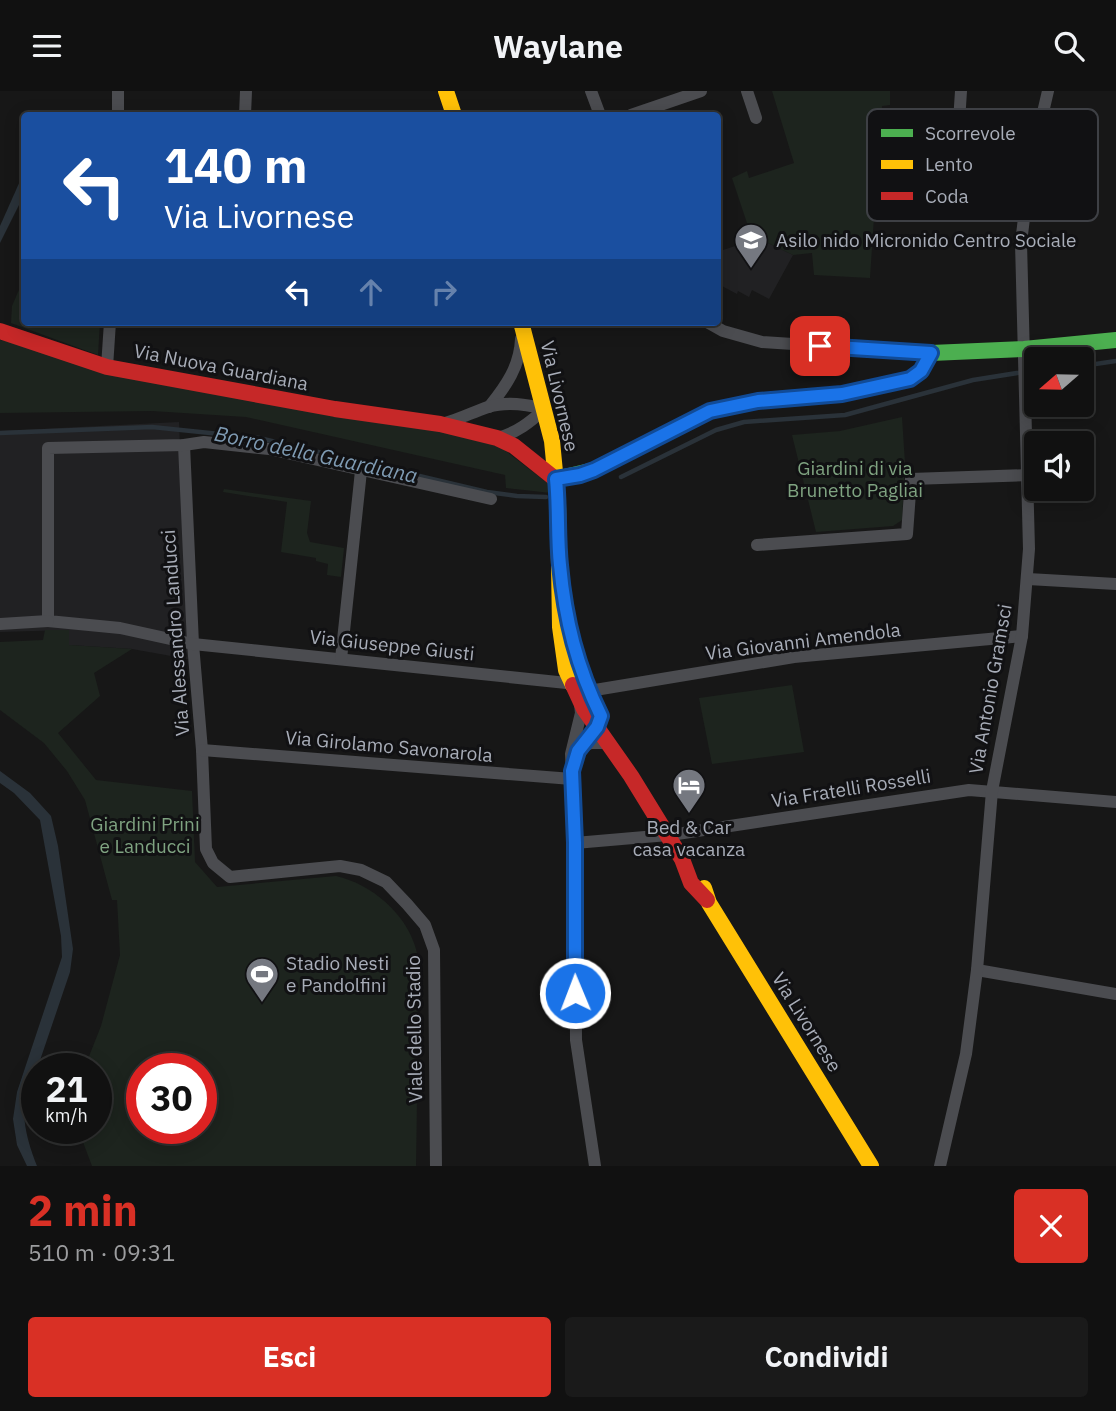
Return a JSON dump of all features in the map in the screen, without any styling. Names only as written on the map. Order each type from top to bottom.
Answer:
[{"type":"street","points":[[118,91],[118,112]]},
{"type":"street","points":[[245,112],[246,91]]},
{"type":"street","points":[[446,91],[453,112]]},
{"type":"street","points":[[592,91],[599,112]]},
{"type":"street","points":[[640,112],[701,91]]},
{"type":"street","points":[[747,91],[756,118]]},
{"type":"street","points":[[960,109],[961,91]]},
{"type":"street","name":"Via Antonio Gramsci","points":[[1044,109],[1048,91]]},
{"type":"street","name":"Via Antonio Gramsci","points":[[1023,221],[1021,243],[1024,355]]},
{"type":"street","points":[[107,367],[110,326]]},
{"type":"street","points":[[489,407],[515,370],[520,353],[520,326]]},
{"type":"street","name":"Via Livornese","points":[[521,326],[545,409],[556,479],[562,652],[631,776]]},
{"type":"street","points":[[714,326],[762,342],[931,353],[1024,355]]},
{"type":"street","name":"Via Nuova Guardiana","points":[[7,334],[107,367],[335,409],[440,424],[496,438],[514,446],[556,479]]},
{"type":"street","points":[[1073,347],[1116,340]]},
{"type":"street","points":[[556,479],[594,470],[710,411],[758,401],[842,394],[910,379],[921,371],[931,353]]},
{"type":"street","name":"Via Nuova Guardiana","points":[[440,424],[465,418],[489,407],[512,403],[545,409]]},
{"type":"street","points":[[496,438],[523,428],[545,409]]},
{"type":"street","points":[[48,621],[48,448],[184,445],[204,442],[269,449],[491,499]]},
{"type":"street","name":"Via Alessandro Landucci","points":[[184,445],[193,644],[205,819]]},
{"type":"street","points":[[341,659],[360,471]]},
{"type":"street","points":[[757,545],[907,534],[911,479],[1024,475]]},
{"type":"street","name":"Via Antonio Gramsci","points":[[940,1166],[966,1054],[977,970],[992,791],[1022,636],[1028,579],[1029,501]]},
{"type":"street","points":[[1028,579],[1116,584]]},
{"type":"street","name":"Via Giuseppe Giusti","points":[[0,624],[48,621],[120,628],[193,644],[341,659],[582,690]]},
{"type":"street","name":"Via Giovanni Amendola","points":[[582,690],[794,657],[1022,636]]},
{"type":"street","points":[[582,690],[582,713],[572,744],[576,1039],[595,1166]]},
{"type":"street","points":[[572,775],[582,747],[599,721]]},
{"type":"street","name":"Via Livornese","points":[[599,721],[608,743],[672,835],[682,859],[699,877],[707,900],[871,1166]]},
{"type":"street","points":[[582,747],[592,743],[608,743]]},
{"type":"street","name":"Via Girolamo Savonarola","points":[[202,750],[572,775]]},
{"type":"street","name":"Via Fratelli Rosselli","points":[[575,843],[672,835],[969,790],[1116,802]]},
{"type":"street","name":"Viale dello Stadio","points":[[205,819],[206,849],[213,863],[230,877],[340,866],[361,870],[386,882],[425,925],[434,950],[436,1166]]},
{"type":"street","points":[[977,970],[1116,994]]},
{"type":"shaded area","points":[[21,179],[21,201],[0,243],[0,226]]},
{"type":"shaded area","name":"Asilo nido Micronido Centro Sociale","points":[[764,241],[793,255],[769,299],[752,290],[749,297],[721,286],[721,251],[747,242],[759,248]]},
{"type":"shaded area","points":[[179,422],[188,659],[132,649],[68,645],[68,630],[0,632],[0,431]]},
{"type":"shaded area","points":[[0,771],[30,793],[51,816],[58,846],[73,949],[70,972],[43,1053],[30,1053],[62,957],[61,936],[40,820],[14,793],[0,783]]},
{"type":"shaded area","points":[[21,1080],[21,1144],[30,1144],[37,1166],[27,1166],[17,1145],[13,1119]]},
{"type":"green space","points":[[772,91],[890,91],[890,105],[882,106],[882,109],[867,109],[867,221],[874,221],[870,278],[814,275],[812,253],[793,255],[764,241],[760,249],[747,242],[752,238],[732,178],[747,171],[749,178],[794,163]]},
{"type":"green space","points":[[21,285],[21,326],[100,326],[98,355],[11,323],[12,306]]},
{"type":"green space","points":[[0,340],[489,438],[550,485],[551,493],[506,488],[505,475],[246,417],[152,411],[0,413]]},
{"type":"green space","name":"Giardini di via Brunetto Pagliai","points":[[902,417],[905,463],[902,520],[893,526],[816,532],[792,435],[840,431]]},
{"type":"green space","points":[[224,489],[311,501],[307,533],[310,542],[344,548],[341,577],[327,575],[328,564],[316,561],[316,558],[281,552],[287,502],[223,492]]},
{"type":"green space","name":"Stadio Nesti e Pandolfini","points":[[45,630],[69,630],[69,645],[132,649],[94,673],[100,696],[58,733],[96,780],[192,791],[195,862],[217,887],[336,876],[374,893],[396,912],[411,936],[419,966],[416,1166],[92,1166],[84,1144],[112,1144],[112,1053],[90,1053],[101,1026],[120,955],[117,900],[112,900],[85,800],[67,771],[44,743],[0,710],[0,642],[43,640]]},
{"type":"green space","points":[[792,685],[804,752],[712,764],[699,698]]},
{"type":"waterway","name":"Borro della Guardiana","points":[[1094,364],[1116,361]]},
{"type":"waterway","name":"Borro della Guardiana","points":[[621,477],[716,430],[744,422],[845,415],[973,380],[1024,372]]},
{"type":"waterway","name":"Borro della Guardiana","points":[[0,433],[152,427],[259,438],[487,492],[546,497]]},
{"type":"traffic: fast","points":[[554,478],[594,470],[710,411],[758,401],[842,394],[910,379],[921,371],[931,353],[1024,349],[1116,340]]},
{"type":"traffic: slow","points":[[446,91],[453,112]]},
{"type":"traffic: slow","points":[[522,326],[552,441],[558,503],[560,627],[566,670],[573,685]]},
{"type":"traffic: slow","points":[[704,888],[709,903],[871,1166]]},
{"type":"traffic: jam","points":[[0,331],[107,367],[335,409],[440,424],[497,438],[514,446],[554,478]]},
{"type":"traffic: jam","points":[[573,685],[584,709],[631,776],[682,859],[691,883],[707,900]]},
{"type":"place","name":"Asilo nido Micronido Centro Sociale","points":[[751,270]]},
{"type":"place","name":"Bed & Car casa vacanza","points":[[689,815]]},
{"type":"place","name":"Stadio Nesti e Pandolfini","points":[[262,1004]]},
{"type":"route","points":[[575,993],[572,771],[578,751],[597,727],[601,716],[577,662],[570,631],[559,564],[556,479],[594,470],[710,411],[758,401],[842,394],[910,379],[921,371],[931,353],[820,346]]},
{"type":"park label","name":"Giardini Prini e Landucci","points":[[145,835]]}]
